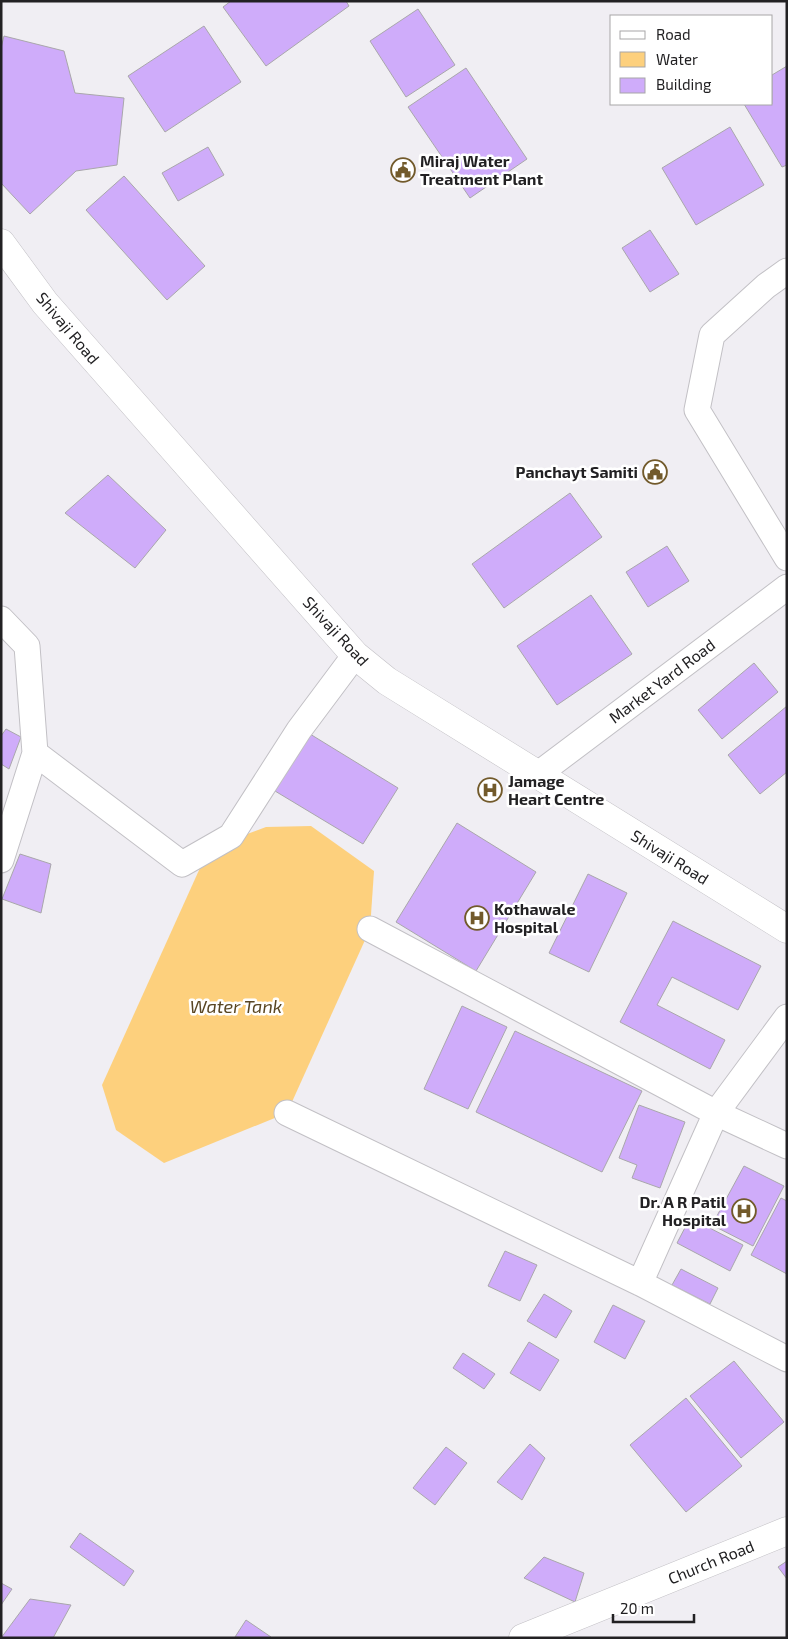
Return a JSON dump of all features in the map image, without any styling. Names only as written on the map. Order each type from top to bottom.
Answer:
[{"type":"main road","name":"Shivaji Road","points":[[1,243],[45,303],[356,655],[387,681],[787,929]]},
{"type":"main road","name":"Church Road","points":[[523,1638],[787,1531]]},
{"type":"street","points":[[787,271],[766,286],[712,335],[697,410],[787,558]]},
{"type":"street","name":"Market Yard Road","points":[[536,775],[787,587]]},
{"type":"street","points":[[1,619],[27,646],[35,753],[1,860]]},
{"type":"street","points":[[35,753],[182,864],[231,836],[299,730],[356,655]]},
{"type":"street","points":[[370,929],[716,1113],[787,1146]]},
{"type":"street","points":[[640,1283],[716,1113],[787,1017]]},
{"type":"street","points":[[287,1113],[640,1283],[787,1359]]},
{"type":"water","name":"Water Tank","points":[[311,826],[374,871],[370,929],[287,1113],[164,1163],[116,1130],[102,1085],[209,848],[266,827]]},
{"type":"building","points":[[231,1],[346,1],[349,6],[266,66],[223,7]]},
{"type":"building","points":[[418,9],[455,65],[406,97],[370,41]]},
{"type":"building","points":[[204,26],[241,82],[165,132],[128,76]]},
{"type":"building","points":[[4,36],[64,51],[75,93],[124,98],[117,165],[76,171],[30,214],[1,183],[1,48]]},
{"type":"building","points":[[787,66],[787,165],[782,167],[745,105],[773,105],[773,74]]},
{"type":"building","points":[[466,68],[527,159],[470,198],[408,107]]},
{"type":"building","points":[[730,127],[764,185],[696,225],[662,168]]},
{"type":"building","points":[[208,147],[224,175],[178,201],[162,173]]},
{"type":"building","points":[[124,176],[205,266],[167,300],[86,210]]},
{"type":"building","points":[[650,230],[679,274],[650,292],[622,248]]},
{"type":"building","points":[[108,475],[166,530],[135,568],[65,513]]},
{"type":"building","points":[[570,493],[602,537],[504,608],[472,564]]},
{"type":"building","points":[[667,546],[689,581],[648,607],[626,572]]},
{"type":"building","points":[[591,595],[632,654],[557,705],[517,646]]},
{"type":"building","points":[[754,663],[778,692],[722,739],[698,710]]},
{"type":"building","points":[[787,706],[787,772],[760,794],[728,755]]},
{"type":"building","points":[[6,729],[21,737],[9,769],[1,764],[1,736]]},
{"type":"building","points":[[310,734],[398,788],[363,844],[275,791]]},
{"type":"building","points":[[457,823],[536,872],[476,971],[396,922]]},
{"type":"building","points":[[20,854],[51,864],[41,913],[2,899]]},
{"type":"building","points":[[588,874],[627,893],[589,972],[549,953]]},
{"type":"building","points":[[673,921],[761,966],[738,1010],[672,977],[657,1005],[725,1040],[710,1069],[620,1022]]},
{"type":"building","points":[[462,1006],[507,1027],[468,1109],[424,1089]]},
{"type":"building","points":[[515,1031],[642,1091],[602,1172],[476,1112]]},
{"type":"building","points":[[639,1105],[685,1122],[660,1188],[632,1178],[637,1165],[619,1158]]},
{"type":"building","points":[[744,1166],[784,1186],[753,1246],[712,1225]]},
{"type":"building","points":[[781,1198],[787,1201],[787,1274],[751,1255]]},
{"type":"building","points":[[690,1218],[743,1245],[730,1271],[677,1243]]},
{"type":"building","points":[[505,1251],[537,1265],[520,1301],[488,1286]]},
{"type":"building","points":[[681,1269],[718,1288],[710,1304],[672,1285]]},
{"type":"building","points":[[544,1294],[572,1311],[556,1338],[527,1321]]},
{"type":"building","points":[[613,1305],[645,1321],[625,1359],[594,1342]]},
{"type":"building","points":[[529,1342],[559,1360],[540,1391],[510,1373]]},
{"type":"building","points":[[463,1353],[495,1374],[484,1389],[453,1368]]},
{"type":"building","points":[[734,1361],[784,1422],[741,1458],[690,1396]]},
{"type":"building","points":[[686,1398],[742,1466],[686,1512],[630,1445]]},
{"type":"building","points":[[530,1444],[545,1458],[522,1500],[497,1482]]},
{"type":"building","points":[[446,1447],[467,1463],[435,1505],[413,1488]]},
{"type":"building","points":[[80,1533],[134,1571],[124,1586],[70,1547]]},
{"type":"building","points":[[544,1557],[584,1573],[575,1602],[524,1578]]},
{"type":"building","points":[[787,1561],[787,1579],[778,1567]]},
{"type":"building","points":[[1,1583],[12,1589],[1,1605]]},
{"type":"building","points":[[30,1599],[71,1605],[53,1638],[1,1638]]},
{"type":"building","points":[[246,1620],[271,1637],[235,1637]]},
{"type":"place","name":"Miraj Water Treatment Plant","points":[[403,170]]},
{"type":"place","name":"Panchayt Samiti","points":[[655,472]]},
{"type":"place","name":"Jamage Heart Centre","points":[[490,790]]},
{"type":"place","name":"Kothawale Hospital","points":[[477,918]]},
{"type":"place","name":"Dr. A R Patil Hospital","points":[[744,1211]]}]
